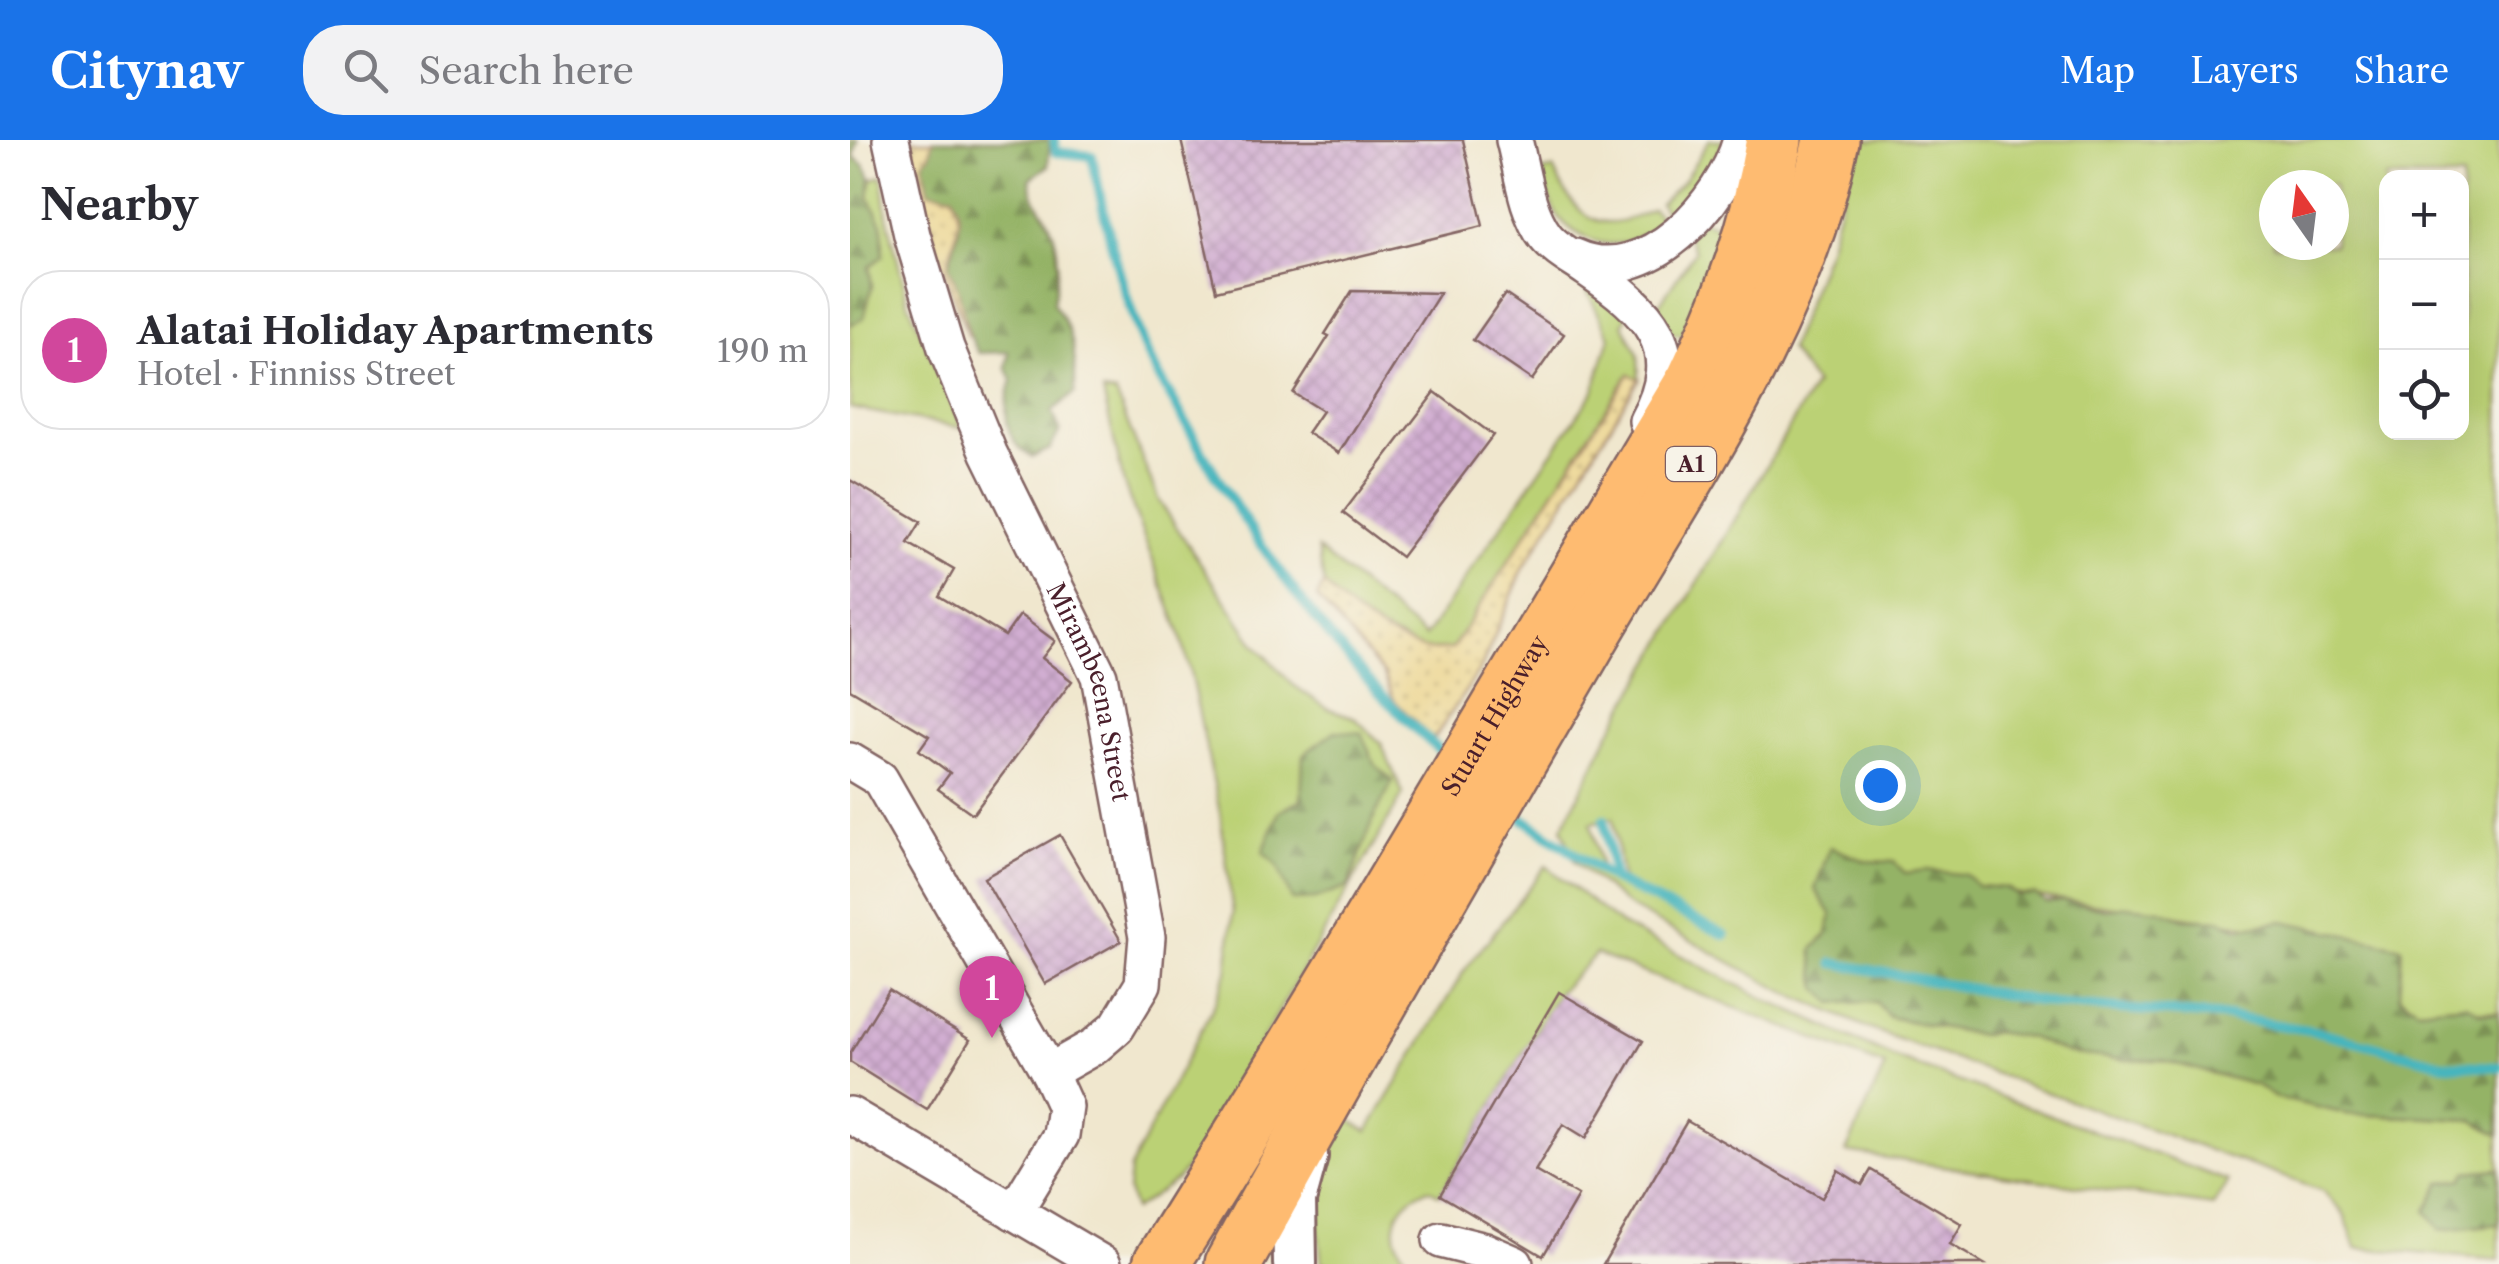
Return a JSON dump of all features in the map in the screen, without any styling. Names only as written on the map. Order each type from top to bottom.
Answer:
[{"type":"highway","name":"Stuart Highway","points":[[1495,758],[1505,696],[1694,381],[1718,331],[1755,232],[1774,140]]},
{"type":"highway","name":"Stuart Highway","points":[[1161,1264],[1444,846],[1495,758],[1754,358],[1813,215],[1831,140]]},
{"type":"highway","name":"Stuart Highway","points":[[1233,1264],[1329,1090],[1444,846]]},
{"type":"street","name":"Mirambeena Street","points":[[891,140],[912,235],[946,348],[989,453],[1099,676],[1144,919],[1147,964],[1135,1002],[1118,1026],[1095,1046],[1049,1072]]},
{"type":"street","points":[[1505,696],[1548,585],[1649,417],[1663,378],[1663,347],[1646,316],[1599,276],[1560,250],[1539,228],[1514,140]]},
{"type":"street","points":[[1560,250],[1599,264],[1643,255],[1665,244],[1703,210],[1724,181],[1740,140]]},
{"type":"street","points":[[850,761],[880,780],[1049,1072],[1065,1107],[1062,1135],[1014,1212]]},
{"type":"street","points":[[1295,1264],[1294,1200],[1329,1090]]},
{"type":"street","points":[[850,1115],[1102,1264]]},
{"type":"street","points":[[1441,1240],[1485,1251],[1515,1264]]},
{"type":"green space","points":[[850,140],[858,140],[854,157],[864,165],[871,179],[869,198],[882,224],[883,256],[869,267],[872,286],[864,318],[850,325]]},
{"type":"green space","points":[[933,140],[1050,140],[1048,166],[1030,179],[1057,247],[1053,303],[1071,336],[1075,393],[1052,411],[1060,430],[1050,449],[1032,457],[1015,443],[1007,423],[1012,380],[1006,367],[1009,352],[979,353],[965,321],[948,266],[959,228],[929,191],[923,162],[930,154]]},
{"type":"green space","points":[[1709,140],[1724,140],[1715,163],[1695,192],[1669,217],[1660,204],[1685,179]]},
{"type":"green space","points":[[1857,140],[2499,140],[2499,1012],[2477,1011],[2466,1004],[2418,1009],[2398,996],[2401,947],[1877,874],[1832,914],[1827,934],[1889,1017],[1981,1035],[1994,1032],[2029,1037],[2067,1053],[2162,1060],[2256,1085],[2274,1097],[2347,1114],[2473,1120],[2499,1135],[2499,1169],[2468,1172],[2441,1230],[2499,1224],[2499,1260],[2356,1248],[2344,1214],[2323,1191],[1873,1030],[1781,990],[1628,906],[1575,862],[1562,828],[1615,723],[1815,384],[1789,350],[1828,248]],"holes":[[[1613,818],[1623,885],[1602,872],[1591,823]]]},
{"type":"green space","points":[[1553,169],[1571,200],[1592,218],[1618,222],[1653,209],[1664,222],[1629,241],[1608,243],[1587,238],[1560,219],[1552,205],[1542,172]]},
{"type":"green space","points":[[882,176],[887,216],[908,302],[962,428],[850,408],[850,325],[864,317],[872,286],[869,267],[882,224],[869,198],[871,179]]},
{"type":"green space","points":[[1702,221],[1733,232],[1685,335],[1672,334],[1657,307],[1695,251],[1687,236]]},
{"type":"green space","points":[[1580,277],[1628,313],[1623,324],[1638,354],[1639,379],[1628,375],[1452,649],[1423,650],[1378,628],[1342,604],[1324,584],[1318,549],[1425,637],[1593,393],[1610,337]]},
{"type":"green space","points":[[1103,392],[1116,394],[1159,501],[1254,643],[1292,684],[1327,708],[1354,717],[1381,743],[1403,794],[1195,1158],[1177,1179],[1134,1210],[1128,1191],[1130,1168],[1215,1003],[1227,972],[1233,913],[1220,813],[1190,671],[1179,630],[1124,484]]},
{"type":"green space","points":[[1335,731],[1362,733],[1374,764],[1393,781],[1375,815],[1348,887],[1315,899],[1292,900],[1277,865],[1263,852],[1279,812],[1301,800],[1303,755]]},
{"type":"green space","points":[[1830,847],[1865,861],[1894,862],[1905,873],[1926,870],[1966,875],[1978,886],[2006,888],[2018,895],[2035,894],[2046,902],[2062,900],[2107,909],[2128,906],[2160,910],[2185,919],[2221,920],[2239,928],[2283,921],[2402,947],[2399,996],[2418,1009],[2466,1004],[2481,1013],[2499,1013],[2499,1135],[2473,1120],[2347,1114],[2274,1097],[2256,1085],[2162,1060],[2067,1053],[2029,1037],[1994,1032],[1981,1035],[1889,1017],[1876,1002],[1833,1003],[1818,989],[1812,950],[1827,934],[1832,915],[1815,889]]},
{"type":"green space","points":[[1546,866],[1620,924],[1773,1003],[1893,1057],[2228,1181],[2213,1206],[1846,1152],[1885,1066],[1596,954],[1559,992],[1440,1195],[1429,1189],[1416,1194],[1400,1211],[1395,1233],[1404,1254],[1414,1264],[1322,1264],[1320,1188],[1343,1116],[1368,1131],[1464,971]]},
{"type":"green space","points":[[2499,1169],[2499,1224],[2441,1230],[2426,1211],[2441,1182],[2463,1179],[2467,1172]]},
{"type":"sand","points":[[911,140],[933,140],[930,154],[923,162],[929,191],[953,195],[957,205],[959,223],[948,266],[958,289],[969,338],[937,252]]},
{"type":"sand","points":[[1629,374],[1639,379],[1523,569],[1481,668],[1433,740],[1394,700],[1384,674],[1317,597],[1324,584],[1356,613],[1393,637],[1424,649],[1452,649]]},
{"type":"building","points":[[1181,140],[1463,140],[1483,226],[1216,291]]},
{"type":"building","points":[[1352,291],[1440,293],[1339,453],[1307,433],[1322,411],[1293,393]]},
{"type":"building","points":[[1505,294],[1564,334],[1532,380],[1473,340]]},
{"type":"building","points":[[1435,392],[1493,435],[1401,557],[1343,513]]},
{"type":"building","points":[[850,480],[921,522],[908,543],[954,570],[939,596],[1005,636],[1020,615],[1055,641],[1042,658],[1072,681],[973,814],[938,789],[950,773],[919,750],[929,736],[850,689]]},
{"type":"building","points":[[1060,835],[1121,941],[1045,984],[984,878]]},
{"type":"building","points":[[889,990],[970,1040],[927,1110],[850,1062],[850,1053]]},
{"type":"building","points":[[1559,992],[1643,1041],[1586,1138],[1563,1124],[1535,1171],[1578,1196],[1543,1256],[1440,1195]]},
{"type":"building","points":[[1687,1121],[1822,1198],[1838,1170],[1862,1185],[1871,1170],[1962,1224],[1950,1244],[1984,1264],[1603,1264]]},
{"type":"waterway","points":[[1054,140],[1056,152],[1092,156],[1114,253],[1144,347],[1239,512],[1337,645],[1412,725],[1451,760]]},
{"type":"waterway","points":[[1509,809],[1614,880],[1725,935]]},
{"type":"waterway","points":[[1604,819],[1614,880]]},
{"type":"waterway","points":[[1833,963],[2053,1004],[2229,1017],[2320,1032],[2444,1064],[2499,1067]]},
{"type":"place","name":"Alatai Holiday Apartments","points":[[992,1038]]}]
